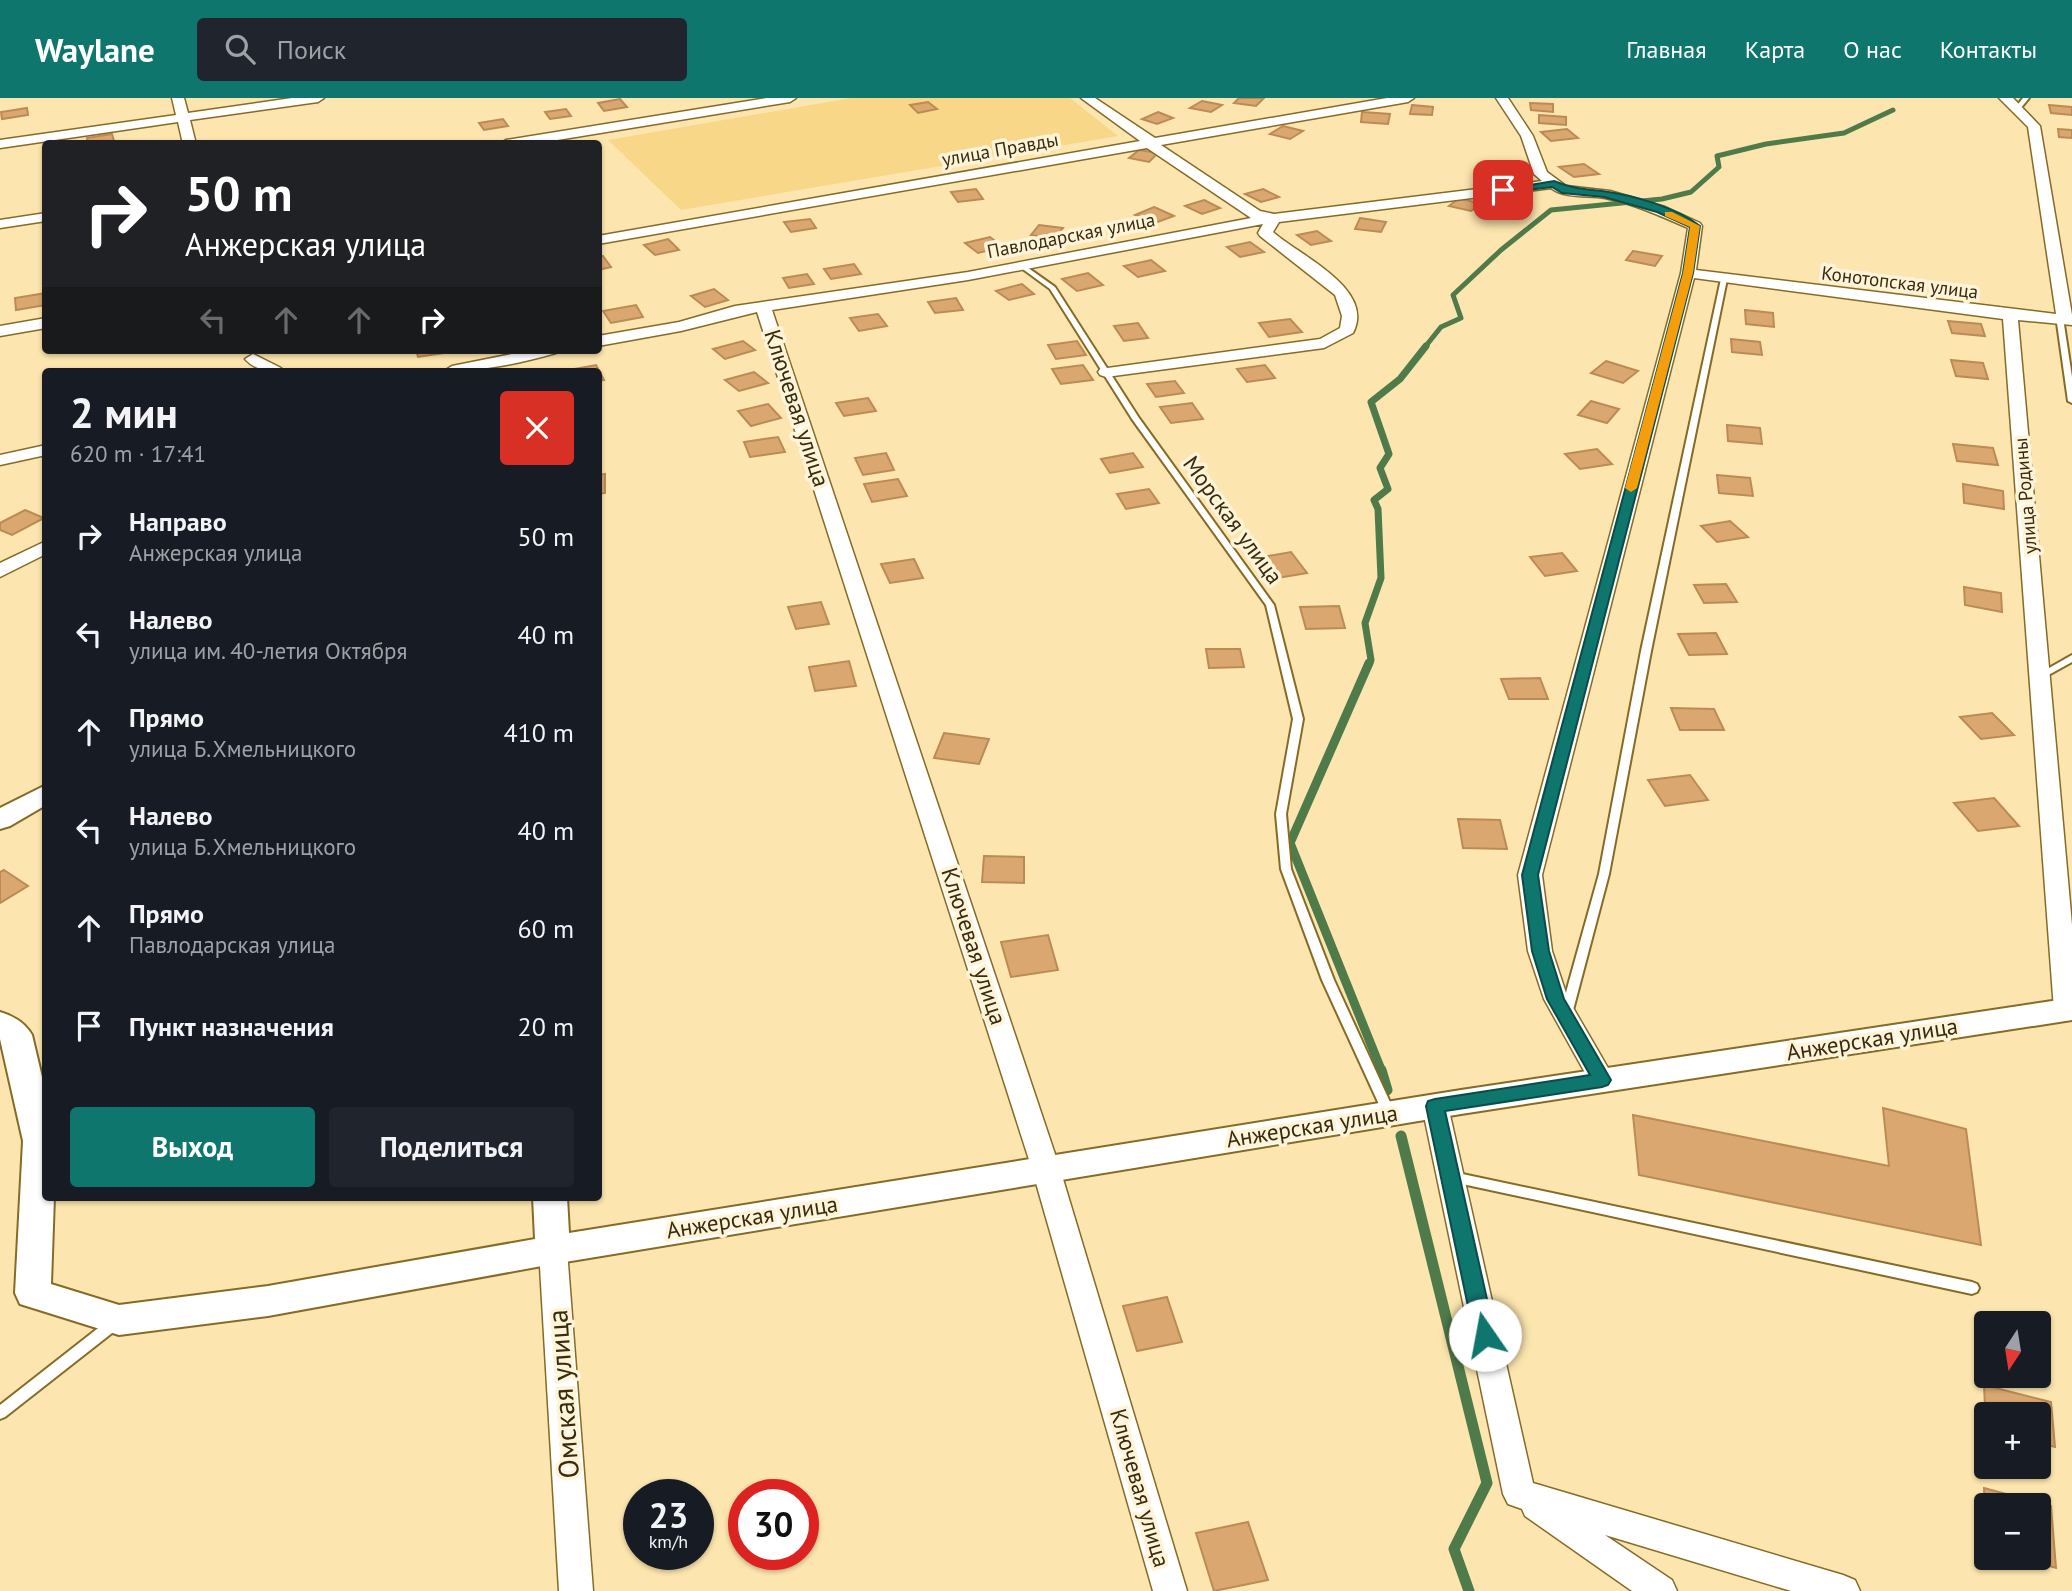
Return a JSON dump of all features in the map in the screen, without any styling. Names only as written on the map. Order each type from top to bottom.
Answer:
[{"type":"street","points":[[0,144],[224,98]]},
{"type":"street","points":[[0,130],[181,107],[318,98]]},
{"type":"street","points":[[531,140],[790,98]]},
{"type":"street","points":[[1087,98],[1256,215],[1274,218],[1265,233],[1290,254],[1338,286],[1347,300],[1351,316],[1347,330],[1324,343],[1106,372]]},
{"type":"street","name":"улица Правды","points":[[602,239],[1408,98]]},
{"type":"street","points":[[1502,98],[1527,136],[1541,174],[1562,190],[1605,194],[1660,209],[1695,226],[1688,273],[1530,875],[1540,951],[1556,999],[1602,1080]]},
{"type":"street","points":[[2005,98],[2022,103],[2034,126],[2065,319]]},
{"type":"street","points":[[181,107],[189,140]]},
{"type":"street","name":"Павлодарская улица","points":[[602,340],[681,326],[763,306],[1022,266],[1274,218],[1554,184]]},
{"type":"street","points":[[0,224],[42,218]]},
{"type":"street","name":"Конотопская улица","points":[[1688,273],[2010,315],[2065,319]]},
{"type":"street","name":"Ключевая улица","points":[[763,306],[1046,1169],[1170,1591]]},
{"type":"street","name":"улица Родины","points":[[2010,315],[2069,1009]]},
{"type":"street","points":[[0,331],[42,324]]},
{"type":"street","points":[[470,368],[535,354]]},
{"type":"street","points":[[250,360],[268,368]]},
{"type":"street","points":[[0,460],[42,451]]},
{"type":"street","points":[[0,571],[42,548]]},
{"type":"street","points":[[0,820],[42,795]]},
{"type":"street","name":"Анжерская улица","points":[[119,1320],[268,1301],[553,1250],[1389,1113],[2069,1009]]},
{"type":"street","points":[[0,1023],[16,1035],[40,1141],[33,1293],[119,1320]]},
{"type":"street","points":[[1435,1106],[1519,1494],[1660,1591]]},
{"type":"street","name":"Омская улица","points":[[550,1201],[576,1591]]},
{"type":"street","points":[[1519,1494],[1843,1591]]},
{"type":"lane","name":"Морская улица","points":[[1022,266],[1053,288],[1136,419],[1270,605],[1298,719],[1281,814],[1286,869],[1328,980],[1389,1113]]},
{"type":"lane","points":[[1566,1016],[1604,874],[1646,651],[1724,279]]},
{"type":"lane","points":[[2065,319],[2072,401]]},
{"type":"lane","points":[[2040,676],[2072,658]]},
{"type":"lane","points":[[1450,1176],[1972,1288]]},
{"type":"lane","points":[[0,1413],[119,1320]]},
{"type":"shaded area","points":[[851,98],[1070,98],[1118,136],[681,210],[608,140]]},
{"type":"building","points":[[1239,98],[1264,98],[1256,106],[1234,103]]},
{"type":"building","points":[[620,99],[627,107],[604,111],[598,103]]},
{"type":"building","points":[[1202,101],[1222,105],[1211,112],[1190,108]]},
{"type":"building","points":[[928,102],[937,109],[918,113],[910,105]]},
{"type":"building","points":[[1530,103],[1553,104],[1553,112],[1531,110]]},
{"type":"building","points":[[1412,105],[1433,107],[1432,115],[1410,114]]},
{"type":"building","points":[[2049,105],[2072,107],[2072,115],[2051,113]]},
{"type":"building","points":[[27,108],[28,115],[2,119],[1,112]]},
{"type":"building","points":[[566,109],[571,116],[550,119],[545,112]]},
{"type":"building","points":[[1158,112],[1173,118],[1157,124],[1142,119]]},
{"type":"building","points":[[1362,112],[1390,114],[1388,124],[1361,122]]},
{"type":"building","points":[[1539,115],[1566,117],[1566,125],[1539,123]]},
{"type":"building","points":[[503,119],[508,126],[484,130],[479,123]]},
{"type":"building","points":[[1283,126],[1303,131],[1290,139],[1270,134]]},
{"type":"building","points":[[1567,129],[1578,138],[1551,141],[1541,132]]},
{"type":"building","points":[[2058,129],[2072,130],[2072,138],[2059,137]]},
{"type":"building","points":[[112,134],[114,140],[87,140]]},
{"type":"building","points":[[1139,150],[1158,153],[1149,162],[1129,158]]},
{"type":"building","points":[[1584,164],[1599,174],[1574,177],[1559,167]]},
{"type":"building","points":[[976,189],[983,199],[958,202],[951,192]]},
{"type":"building","points":[[1263,189],[1279,197],[1261,202],[1245,194]]},
{"type":"building","points":[[1459,198],[1481,204],[1471,211],[1449,206]]},
{"type":"building","points":[[1204,200],[1220,208],[1202,214],[1185,206]]},
{"type":"building","points":[[1154,207],[1174,216],[1155,223],[1135,215]]},
{"type":"building","points":[[1360,218],[1386,222],[1381,232],[1355,229]]},
{"type":"building","points":[[810,219],[816,228],[791,232],[784,222]]},
{"type":"building","points":[[1039,225],[1063,228],[1055,238],[1031,235]]},
{"type":"building","points":[[1317,231],[1331,241],[1311,245],[1297,235]]},
{"type":"building","points":[[990,237],[1003,247],[978,253],[965,243]]},
{"type":"building","points":[[668,239],[679,250],[655,255],[644,245]]},
{"type":"building","points":[[1250,242],[1264,252],[1240,257],[1227,247]]},
{"type":"building","points":[[1633,251],[1662,256],[1655,266],[1626,260]]},
{"type":"building","points":[[602,256],[603,256],[611,267],[602,269]]},
{"type":"building","points":[[1151,260],[1165,271],[1138,277],[1124,266]]},
{"type":"building","points":[[854,264],[861,274],[831,279],[824,269]]},
{"type":"building","points":[[1088,273],[1103,285],[1077,291],[1062,279]]},
{"type":"building","points":[[807,274],[814,284],[789,288],[783,278]]},
{"type":"building","points":[[1022,284],[1034,294],[1009,300],[996,291]]},
{"type":"building","points":[[714,289],[728,300],[705,307],[691,296]]},
{"type":"building","points":[[42,294],[42,306],[16,310],[15,298]]},
{"type":"building","points":[[956,298],[963,310],[935,313],[928,302]]},
{"type":"building","points":[[636,305],[643,317],[611,323],[603,311]]},
{"type":"building","points":[[1745,310],[1773,313],[1774,327],[1746,324]]},
{"type":"building","points":[[878,314],[887,326],[859,331],[850,318]]},
{"type":"building","points":[[1290,319],[1302,332],[1269,337],[1259,323]]},
{"type":"building","points":[[1948,321],[1981,324],[1985,336],[1952,333]]},
{"type":"building","points":[[1138,323],[1148,338],[1124,341],[1114,326]]},
{"type":"building","points":[[1731,339],[1760,342],[1762,355],[1732,352]]},
{"type":"building","points":[[743,341],[755,350],[725,359],[713,349]]},
{"type":"building","points":[[1077,341],[1086,355],[1056,359],[1048,345]]},
{"type":"building","points":[[417,354],[438,354],[418,357]]},
{"type":"building","points":[[1951,360],[1983,363],[1988,379],[1956,376]]},
{"type":"building","points":[[1606,361],[1638,371],[1623,383],[1591,373]]},
{"type":"building","points":[[1083,365],[1093,380],[1061,384],[1052,369]]},
{"type":"building","points":[[1265,365],[1275,378],[1247,382],[1237,369]]},
{"type":"building","points":[[754,372],[768,383],[739,391],[725,380]]},
{"type":"building","points":[[1175,381],[1184,393],[1156,397],[1147,384]]},
{"type":"building","points":[[868,398],[876,411],[844,416],[836,403]]},
{"type":"building","points":[[1591,401],[1619,409],[1607,423],[1578,415]]},
{"type":"building","points":[[1192,403],[1203,419],[1171,423],[1160,407]]},
{"type":"building","points":[[768,404],[781,418],[751,426],[738,411]]},
{"type":"building","points":[[1727,425],[1760,428],[1762,444],[1728,441]]},
{"type":"building","points":[[778,437],[785,452],[750,457],[744,442]]},
{"type":"building","points":[[1953,444],[1993,448],[1998,465],[1957,461]]},
{"type":"building","points":[[1597,449],[1612,464],[1580,469],[1565,454]]},
{"type":"building","points":[[886,453],[894,470],[863,475],[855,458]]},
{"type":"building","points":[[1133,453],[1143,467],[1110,473],[1101,459]]},
{"type":"building","points":[[602,474],[605,474],[605,493],[602,493]]},
{"type":"building","points":[[1717,475],[1750,478],[1753,496],[1719,493]]},
{"type":"building","points":[[898,479],[907,496],[872,502],[864,484]]},
{"type":"building","points":[[1963,484],[2003,491],[2004,509],[1964,503]]},
{"type":"building","points":[[1149,489],[1159,503],[1126,509],[1117,494]]},
{"type":"building","points":[[25,510],[42,517],[12,535],[0,530],[0,523]]},
{"type":"building","points":[[1730,521],[1748,537],[1717,542],[1701,526]]},
{"type":"building","points":[[1291,552],[1307,573],[1272,579],[1257,558]]},
{"type":"building","points":[[1562,553],[1577,571],[1545,576],[1530,557]]},
{"type":"building","points":[[914,559],[923,578],[890,583],[881,564]]},
{"type":"building","points":[[1726,584],[1737,602],[1704,603],[1694,585]]},
{"type":"building","points":[[1964,587],[2001,593],[2002,612],[1965,605]]},
{"type":"building","points":[[821,602],[829,624],[796,629],[788,607]]},
{"type":"building","points":[[1339,606],[1345,628],[1306,629],[1300,607]]},
{"type":"building","points":[[1716,633],[1727,654],[1689,655],[1678,634]]},
{"type":"building","points":[[1206,649],[1240,649],[1244,667],[1209,668]]},
{"type":"building","points":[[849,661],[856,686],[815,691],[809,667]]},
{"type":"building","points":[[1540,678],[1548,699],[1509,699],[1501,679]]},
{"type":"building","points":[[1671,708],[1714,709],[1724,730],[1680,730]]},
{"type":"building","points":[[1992,713],[2014,735],[1981,739],[1960,717]]},
{"type":"building","points":[[944,733],[989,739],[979,764],[934,758]]},
{"type":"building","points":[[1690,775],[1708,800],[1665,806],[1648,780]]},
{"type":"building","points":[[1994,798],[2019,826],[1978,831],[1954,803]]},
{"type":"building","points":[[1458,819],[1500,820],[1507,849],[1463,848]]},
{"type":"building","points":[[984,856],[1024,857],[1024,883],[982,882]]},
{"type":"building","points":[[4,870],[28,886],[0,903],[0,872]]},
{"type":"building","points":[[1048,935],[1058,970],[1011,977],[1001,942]]},
{"type":"building","points":[[1883,1108],[1966,1129],[1981,1245],[1639,1175],[1633,1115],[1889,1166]]},
{"type":"building","points":[[1167,1297],[1182,1342],[1137,1351],[1123,1306]]},
{"type":"building","points":[[1984,1388],[1996,1388],[2051,1402],[1985,1402]]},
{"type":"building","points":[[2051,1402],[2055,1447],[2051,1446]]},
{"type":"building","points":[[1984,1488],[2003,1493],[1984,1493]]},
{"type":"building","points":[[2051,1506],[2056,1568],[2051,1567]]},
{"type":"building","points":[[1248,1522],[1268,1580],[1214,1591],[1196,1533]]},
{"type":"waterway","points":[[1425,347],[1441,327],[1461,318],[1453,295],[1501,250],[1551,210],[1662,199],[1691,192],[1719,167],[1717,156],[1766,144],[1844,133],[1893,110]]},
{"type":"waterway","points":[[1369,665],[1371,660],[1365,623],[1381,578],[1378,509],[1374,500],[1388,489],[1380,468],[1389,454],[1371,402],[1400,379],[1426,346]]},
{"type":"waterway","points":[[1369,663],[1290,843],[1382,1072]]},
{"type":"waterway","points":[[1381,1070],[1387,1090]]},
{"type":"waterway","points":[[1401,1136],[1487,1483],[1454,1549],[1469,1591]]},
{"type":"slow traffic","points":[[1631,488],[1688,273],[1695,226],[1669,214]]},
{"type":"route","points":[[1485,1335],[1435,1106],[1602,1080],[1556,999],[1540,951],[1530,875],[1688,273],[1695,226],[1660,209],[1605,194],[1562,190],[1554,184],[1503,190]]}]
